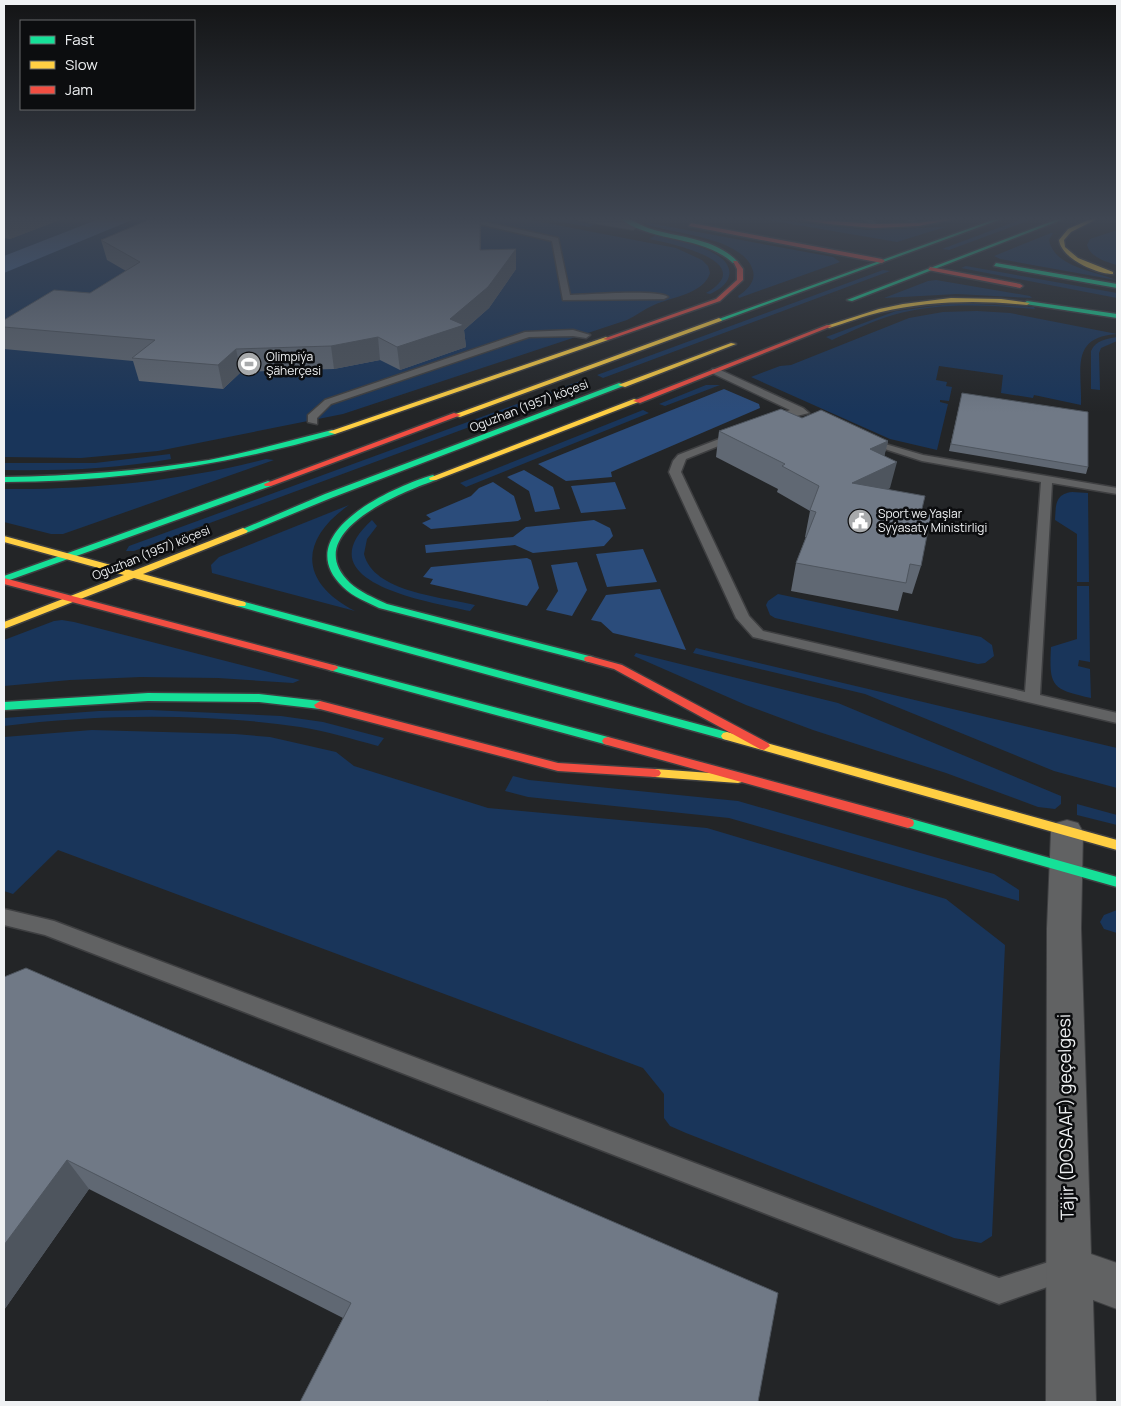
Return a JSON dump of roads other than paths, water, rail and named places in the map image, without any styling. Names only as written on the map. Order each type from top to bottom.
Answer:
[{"type":"main road","points":[[4,480],[103,476],[213,462],[295,443],[718,300],[738,283]]},
{"type":"main road","name":"Oguzhan (1957) köçesi","points":[[4,580],[824,283]]},
{"type":"main road","points":[[837,305],[898,283]]},
{"type":"main road","points":[[1001,283],[1030,288]]},
{"type":"main road","points":[[1097,283],[1117,286]]},
{"type":"main road","points":[[764,746],[618,667],[383,606],[350,591],[339,580],[331,566],[332,551],[346,526],[360,513],[418,484],[869,311],[933,300],[1012,300],[1117,316]]},
{"type":"main road","points":[[1098,301],[1117,305]]},
{"type":"main road","points":[[614,358],[659,321]]},
{"type":"main road","name":"Oguzhan (1957) köçesi","points":[[4,626],[135,576],[328,496],[748,338]]},
{"type":"main road","points":[[721,348],[792,340]]},
{"type":"main road","points":[[560,431],[612,389]]},
{"type":"main road","points":[[432,398],[519,392]]},
{"type":"main road","points":[[4,539],[764,746],[1066,850],[1117,882]]},
{"type":"main road","points":[[4,580],[70,600],[756,780],[1066,850],[1117,845]]},
{"type":"main road","points":[[4,706],[148,697],[259,698],[311,703],[558,767],[756,780]]},
{"type":"street","name":"Täjir (DOSAAF) geçelgesi","points":[[1066,850],[1068,1268],[1071,1402]]},
{"type":"street","points":[[1068,1268],[1117,1286]]},
{"type":"lane","points":[[563,283],[566,298],[645,296],[664,298]]},
{"type":"lane","points":[[313,422],[312,417],[328,402],[528,334],[573,332],[586,335]]},
{"type":"lane","points":[[715,371],[815,418]]},
{"type":"lane","points":[[799,410],[682,457],[678,461],[675,472],[743,618],[751,628],[768,637],[1117,718]]},
{"type":"lane","points":[[856,437],[903,454],[1117,491]]},
{"type":"lane","points":[[1032,698],[1047,479]]},
{"type":"lane","points":[[4,917],[47,926],[999,1290],[1068,1268]]},
{"type":"place","name":"Olimpiýa Şäherçesi","points":[[249,364]]},
{"type":"place","name":"Sport we Yaşlar Syýasaty Ministirligi","points":[[860,521]]}]
